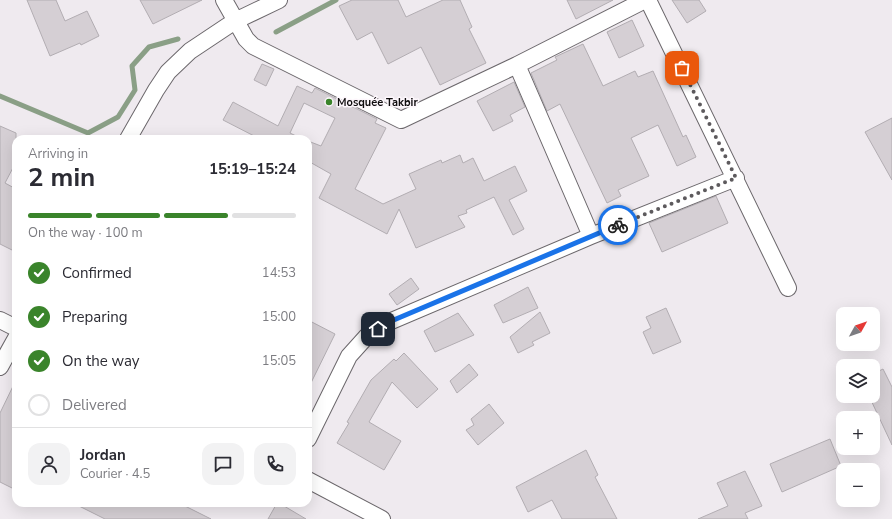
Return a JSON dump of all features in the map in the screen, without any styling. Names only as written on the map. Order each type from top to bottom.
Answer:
[{"type":"street","points":[[224,0],[246,39],[253,46],[401,120],[646,0],[736,178],[788,288]]},
{"type":"street","points":[[130,135],[168,72],[190,51],[235,21],[280,0]]},
{"type":"street","points":[[517,64],[591,236]]},
{"type":"street","points":[[312,431],[349,356],[367,336],[389,322],[591,236],[736,178]]},
{"type":"street","points":[[0,320],[12,326]]},
{"type":"street","points":[[0,367],[12,345]]},
{"type":"street","points":[[312,482],[382,519]]},
{"type":"building","points":[[27,0],[56,0],[65,21],[87,11],[99,36],[81,45],[80,43],[50,56]]},
{"type":"building","points":[[140,0],[202,0],[153,24]]},
{"type":"building","points":[[352,0],[398,0],[406,17],[443,0],[460,0],[472,27],[469,29],[486,63],[440,85],[421,47],[388,64],[372,32],[357,40],[339,6]]},
{"type":"building","points":[[567,0],[613,0],[576,19]]},
{"type":"building","points":[[672,0],[699,0],[706,11],[687,23]]},
{"type":"building","points":[[632,20],[644,46],[619,58],[607,32]]},
{"type":"building","points":[[583,44],[603,86],[635,71],[638,77],[653,71],[683,137],[686,135],[696,157],[677,166],[658,125],[631,138],[649,176],[618,190],[621,196],[607,203],[560,104],[547,111],[531,73],[557,60],[555,57]]},
{"type":"building","points":[[262,64],[274,69],[266,86],[254,80]]},
{"type":"building","points":[[514,82],[525,107],[510,115],[513,121],[493,131],[477,101]]},
{"type":"building","points":[[297,86],[312,93],[315,88],[377,119],[375,123],[386,128],[355,189],[383,204],[416,189],[409,174],[441,160],[442,163],[460,155],[463,163],[473,158],[484,181],[515,166],[527,191],[509,200],[524,229],[513,235],[494,197],[466,210],[467,213],[458,216],[465,227],[416,248],[399,209],[387,234],[319,198],[331,174],[312,163],[312,143],[321,146],[335,118],[304,103],[290,133],[294,135],[252,135],[223,120],[233,102],[278,126]]},
{"type":"building","points":[[892,118],[892,180],[865,132]]},
{"type":"building","points":[[0,126],[16,133],[16,135],[12,135],[12,170],[5,183],[12,187],[12,250],[0,244]]},
{"type":"building","points":[[716,196],[728,223],[662,252],[649,223]]},
{"type":"building","points":[[411,278],[419,289],[397,305],[389,294]]},
{"type":"building","points":[[528,287],[538,308],[503,323],[494,305]]},
{"type":"building","points":[[666,308],[681,342],[653,354],[643,332],[651,328],[646,317]]},
{"type":"building","points":[[540,312],[550,333],[532,342],[534,345],[518,353],[510,337]]},
{"type":"building","points":[[458,313],[474,335],[435,352],[424,331]]},
{"type":"building","points":[[312,322],[335,334],[312,381]]},
{"type":"building","points":[[404,353],[438,389],[417,408],[392,382],[369,422],[401,441],[384,470],[337,443],[371,380],[394,359],[396,361]]},
{"type":"building","points":[[469,364],[478,375],[457,393],[450,381]]},
{"type":"building","points":[[883,369],[892,387],[892,445],[880,419],[880,411],[876,411],[872,403],[880,403],[880,370]]},
{"type":"building","points":[[12,388],[12,488],[0,482],[0,413]]},
{"type":"building","points":[[489,404],[504,423],[478,445],[466,430],[474,425],[471,419]]},
{"type":"building","points":[[830,439],[840,463],[836,463],[836,468],[782,492],[770,464]]},
{"type":"building","points":[[586,450],[598,475],[595,477],[617,519],[562,519],[552,500],[528,512],[516,487]]},
{"type":"building","points":[[745,471],[762,506],[745,513],[748,519],[698,519],[728,506],[717,483]]},
{"type":"building","points":[[81,507],[187,507],[211,519],[105,519]]},
{"type":"building","points":[[275,507],[286,507],[306,519],[268,519]]},
{"type":"waterway","points":[[276,32],[336,0]]},
{"type":"waterway","points":[[0,96],[88,133],[118,117],[135,90],[132,66],[149,47],[178,39]]},
{"type":"way so far","points":[[618,225],[736,178],[682,68]]},
{"type":"place","name":"Mosquée Takbir","points":[[329,102]]},
{"type":"route","points":[[378,329],[389,322],[618,225]]}]
